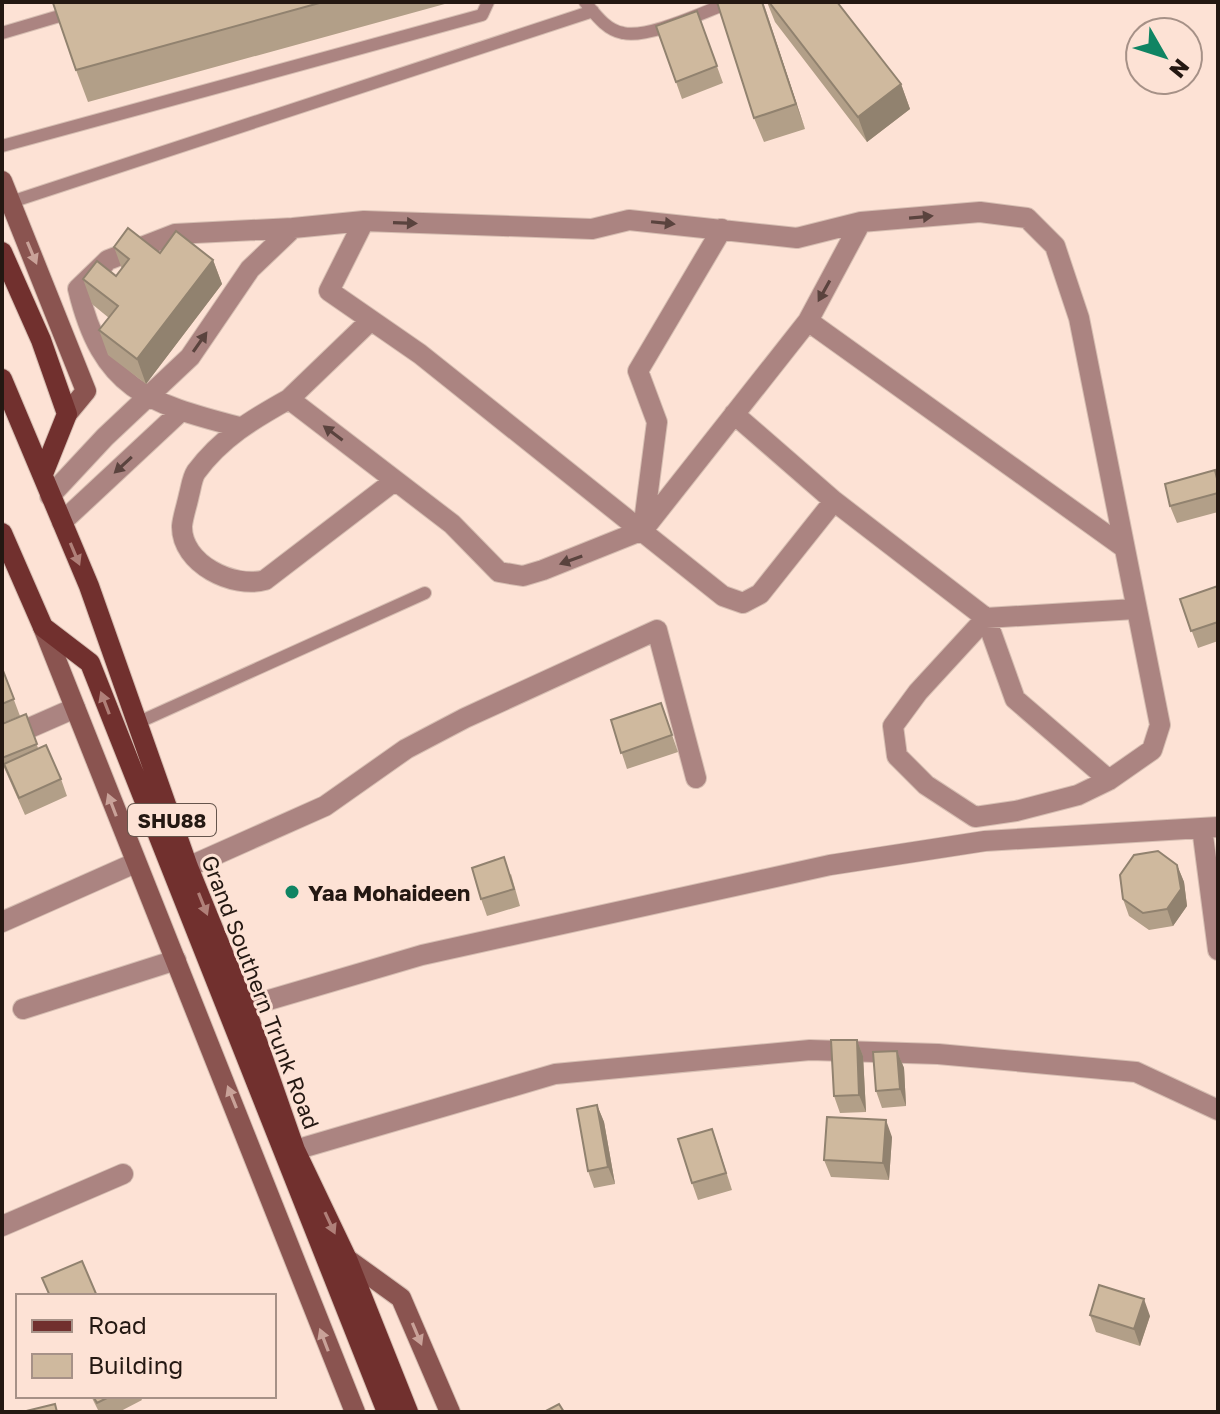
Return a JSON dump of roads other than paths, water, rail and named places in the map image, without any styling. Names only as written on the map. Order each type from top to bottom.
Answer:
[{"type":"main road","points":[[2,252],[41,340],[67,414],[43,474]]},
{"type":"main road","name":"Grand Southern Trunk Road","points":[[2,379],[89,586],[188,867],[245,1007],[295,1150],[347,1259]]},
{"type":"main road","name":"SHU88","points":[[2,533],[43,627],[90,663],[329,1270],[408,1412]]},
{"type":"main road","name":"SHU88","points":[[347,1259],[387,1412]]},
{"type":"street","points":[[2,181],[86,391],[67,414]]},
{"type":"street","points":[[239,427],[180,412],[147,398],[110,367],[85,317],[78,289],[108,260],[175,234],[364,221],[592,229],[629,220],[797,238],[861,222],[980,212],[1027,218],[1055,246],[1079,318],[1160,725],[1152,750],[1109,780],[1078,795],[1016,811],[975,817],[926,785],[897,756],[893,726],[918,692],[986,618],[1135,609]]},
{"type":"street","points":[[364,221],[329,291],[369,322],[420,354],[723,596],[743,603],[760,594],[834,501]]},
{"type":"street","points":[[289,399],[393,482],[452,524],[491,566],[510,575],[543,570],[643,530],[808,321],[861,222]]},
{"type":"street","points":[[50,496],[190,357],[250,269],[293,228]]},
{"type":"street","points":[[643,530],[657,422],[638,371],[722,229]]},
{"type":"street","points":[[808,321],[1122,546]]},
{"type":"street","points":[[369,322],[289,399],[239,427],[194,474],[182,528],[189,548],[210,569],[235,582],[250,584],[265,580],[393,482]]},
{"type":"street","points":[[62,522],[180,412]]},
{"type":"street","points":[[734,414],[834,501],[986,618],[1015,699],[1109,780]]},
{"type":"street","points":[[43,627],[355,1412]]},
{"type":"street","points":[[188,867],[325,806],[406,749],[465,718],[657,630],[696,778]]},
{"type":"street","points":[[2,740],[75,708]]},
{"type":"street","points":[[245,1007],[422,955],[830,865],[985,841],[1210,828],[1218,950]]},
{"type":"street","points":[[2,922],[135,863]]},
{"type":"street","points":[[23,1009],[176,960]]},
{"type":"street","points":[[295,1150],[555,1074],[810,1050],[938,1054],[1136,1072],[1218,1110]]},
{"type":"street","points":[[2,1226],[123,1174]]},
{"type":"street","points":[[347,1259],[401,1298],[450,1412]]},
{"type":"lane","points":[[2,146],[482,15],[488,2]]},
{"type":"lane","points":[[11,202],[589,7],[606,25],[623,34],[645,32],[731,2]]},
{"type":"lane","points":[[2,33],[92,6]]},
{"type":"lane","points":[[137,723],[425,593]]},
{"type":"place","name":"Yaa Mohaideen","points":[[292,892]]}]
